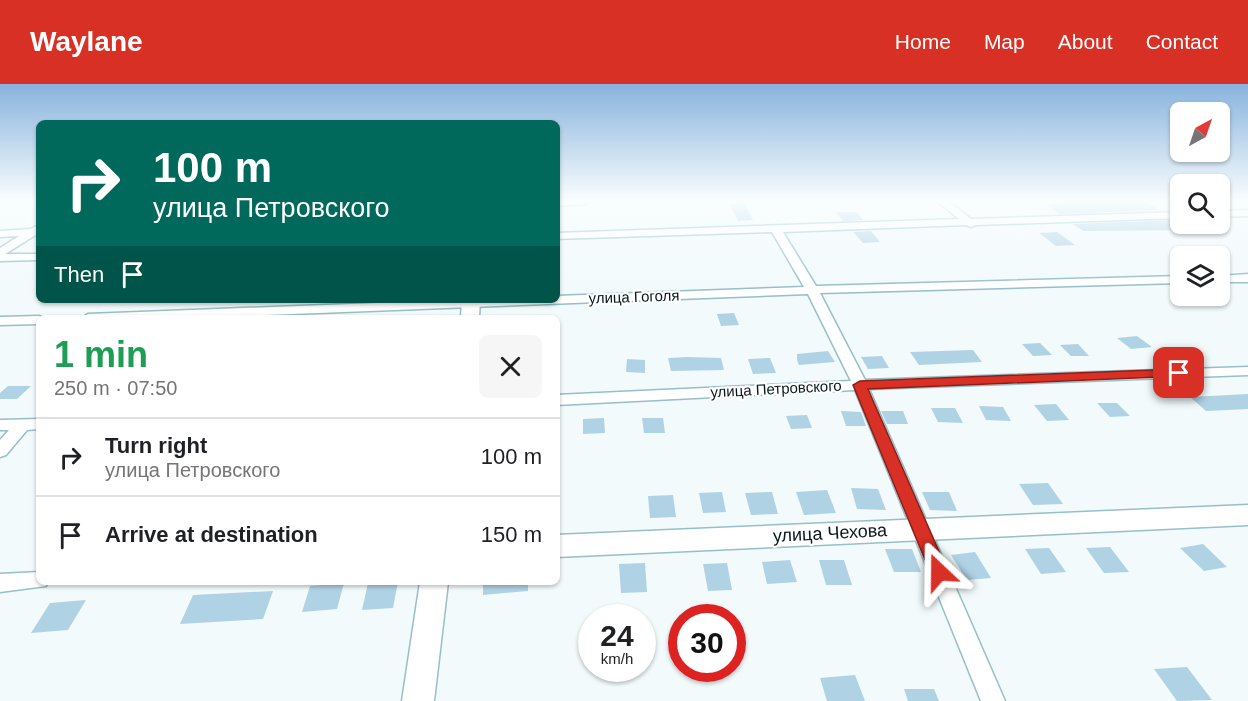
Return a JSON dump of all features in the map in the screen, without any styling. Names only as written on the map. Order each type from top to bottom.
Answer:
[{"type":"street","points":[[560,236],[751,230]]},
{"type":"street","points":[[776,230],[812,290],[860,385],[993,701]]},
{"type":"street","points":[[0,234],[36,231]]},
{"type":"street","points":[[0,253],[36,232]]},
{"type":"street","points":[[0,258],[36,256]]},
{"type":"street","points":[[1230,279],[1248,278]]},
{"type":"street","name":"улица Гоголя","points":[[560,303],[812,290],[1170,280]]},
{"type":"street","name":"улица Гоголя","points":[[192,315],[551,303]]},
{"type":"street","points":[[0,321],[36,320]]},
{"type":"street","name":"улица Петровского","points":[[560,400],[860,385],[1248,371]]},
{"type":"street","points":[[0,425],[36,424]]},
{"type":"street","points":[[0,451],[22,425]]},
{"type":"street","name":"улица Чехова","points":[[560,546],[1248,515]]},
{"type":"street","points":[[0,583],[36,580]]},
{"type":"street","points":[[418,701],[434,585]]},
{"type":"building","points":[[1081,230],[1170,230],[1083,231]]},
{"type":"building","points":[[871,231],[880,242],[863,243],[853,232]]},
{"type":"building","points":[[1057,232],[1075,245],[1056,246],[1039,233]]},
{"type":"building","points":[[734,313],[739,325],[721,326],[717,314]]},
{"type":"building","points":[[1137,336],[1152,347],[1131,349],[1117,338]]},
{"type":"building","points":[[1040,343],[1052,355],[1033,356],[1022,344]]},
{"type":"building","points":[[1078,344],[1089,356],[1071,356],[1060,345]]},
{"type":"building","points":[[973,350],[982,362],[919,365],[910,352]]},
{"type":"building","points":[[828,351],[835,362],[799,365],[797,360],[797,354]]},
{"type":"building","points":[[882,356],[889,368],[868,369],[861,357]]},
{"type":"building","points":[[668,358],[721,358],[724,370],[671,371]]},
{"type":"building","points":[[770,358],[776,373],[753,374],[748,359]]},
{"type":"building","points":[[627,359],[645,360],[645,373],[626,372]]},
{"type":"building","points":[[8,386],[31,386],[17,399],[0,399],[0,393]]},
{"type":"building","points":[[1248,394],[1248,409],[1206,411],[1190,397]]},
{"type":"building","points":[[1097,403],[1117,403],[1130,416],[1110,417]]},
{"type":"building","points":[[1056,404],[1069,420],[1047,421],[1034,405]]},
{"type":"building","points":[[979,406],[1003,407],[1011,421],[986,420]]},
{"type":"building","points":[[931,408],[955,408],[963,423],[938,422]]},
{"type":"building","points":[[841,411],[861,412],[866,426],[846,426]]},
{"type":"building","points":[[881,411],[903,411],[908,424],[887,424]]},
{"type":"building","points":[[807,415],[812,428],[791,429],[786,416]]},
{"type":"building","points":[[604,418],[605,433],[583,434],[583,419]]},
{"type":"building","points":[[642,418],[663,418],[665,433],[644,433]]},
{"type":"building","points":[[1048,483],[1063,504],[1033,505],[1019,484]]},
{"type":"building","points":[[851,488],[878,489],[886,510],[857,509]]},
{"type":"building","points":[[827,490],[836,513],[804,515],[796,492]]},
{"type":"building","points":[[722,492],[726,512],[703,513],[699,493]]},
{"type":"building","points":[[772,492],[778,514],[751,515],[745,493]]},
{"type":"building","points":[[922,492],[949,492],[957,511],[930,510]]},
{"type":"building","points":[[673,495],[676,517],[650,518],[648,496]]},
{"type":"building","points":[[1203,544],[1227,567],[1204,571],[1180,548]]},
{"type":"building","points":[[1110,547],[1129,572],[1104,573],[1086,548]]},
{"type":"building","points":[[1049,548],[1066,572],[1041,574],[1025,549]]},
{"type":"building","points":[[885,549],[912,549],[921,572],[894,572]]},
{"type":"building","points":[[975,552],[991,578],[967,580],[951,555]]},
{"type":"building","points":[[790,560],[797,582],[767,584],[762,562]]},
{"type":"building","points":[[819,560],[844,560],[852,585],[826,585]]},
{"type":"building","points":[[645,563],[647,592],[621,593],[619,564]]},
{"type":"building","points":[[727,563],[732,590],[708,591],[703,564]]},
{"type":"building","points":[[343,585],[337,609],[302,612],[310,586]]},
{"type":"building","points":[[368,585],[397,585],[393,608],[362,610]]},
{"type":"building","points":[[483,585],[528,585],[528,591],[483,595]]},
{"type":"building","points":[[273,591],[263,619],[180,624],[193,595]]},
{"type":"building","points":[[86,600],[68,630],[31,633],[50,603]]},
{"type":"building","points":[[1187,667],[1212,700],[1177,701],[1154,669]]},
{"type":"building","points":[[855,675],[865,701],[827,701],[820,678]]},
{"type":"building","points":[[904,689],[934,689],[939,701],[908,701]]},
{"type":"route","points":[[939,572],[860,385],[1179,373]]}]
